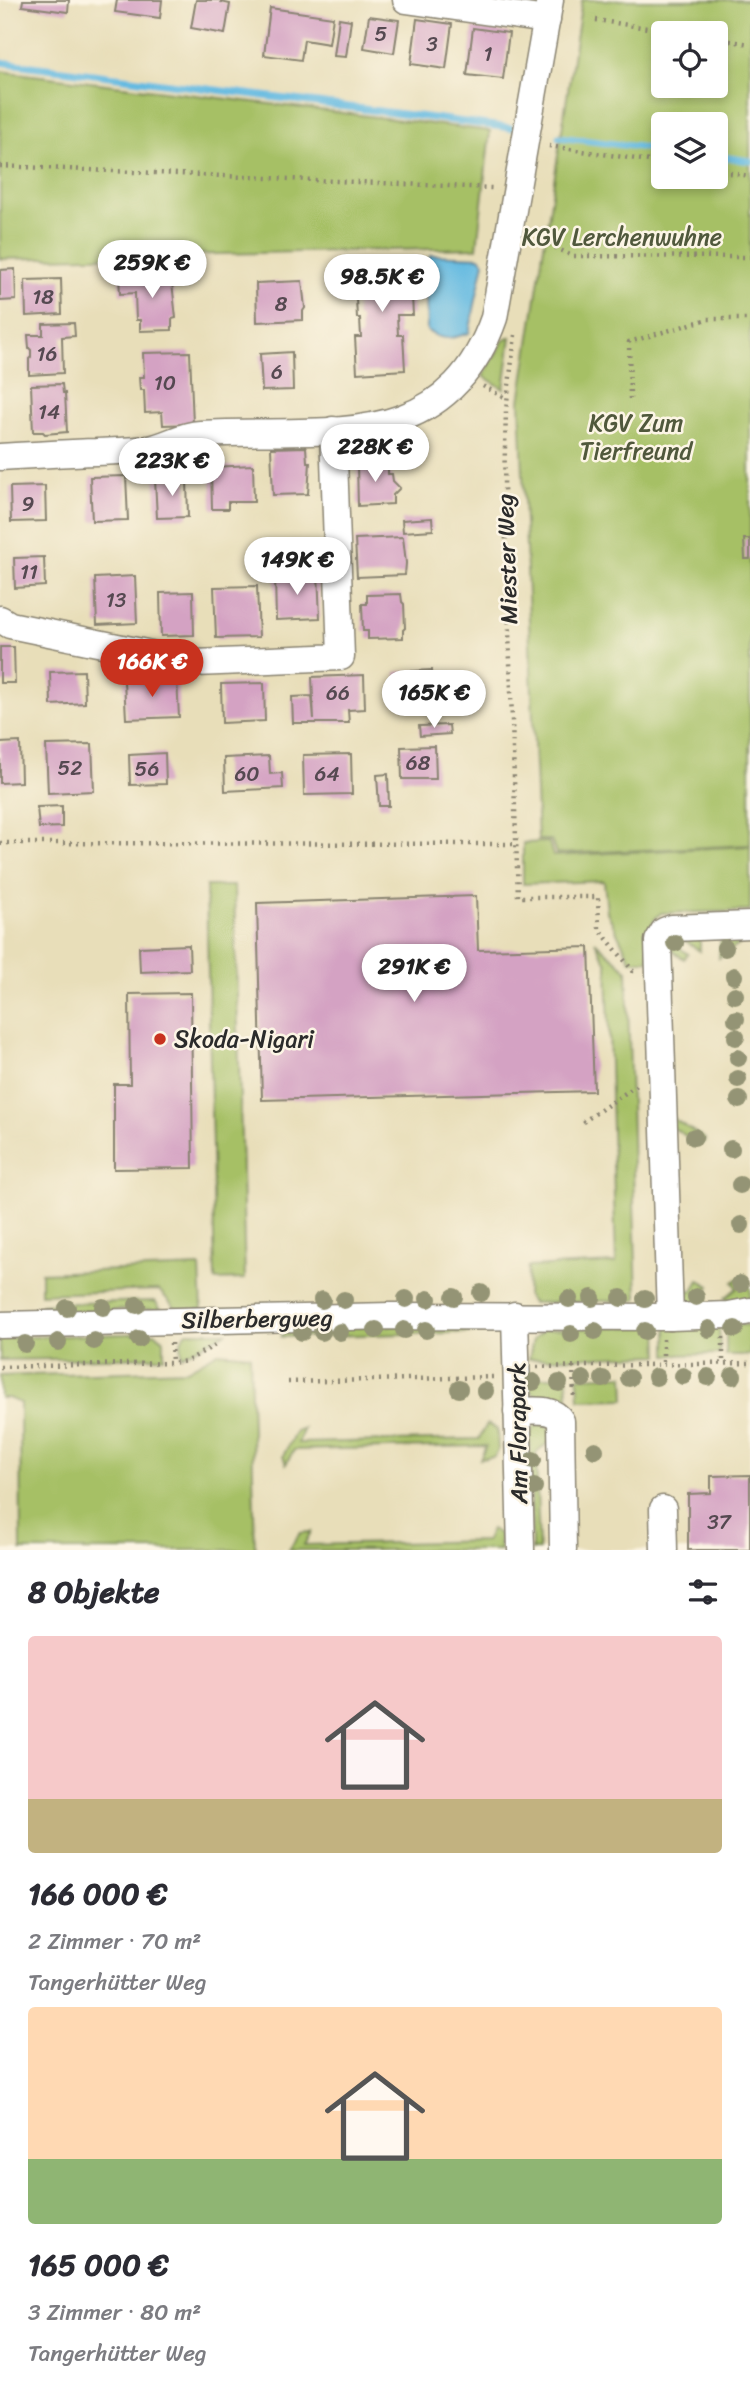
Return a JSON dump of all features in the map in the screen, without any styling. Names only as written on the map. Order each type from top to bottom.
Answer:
[{"type":"street","points":[[0,457],[144,449],[198,434],[368,427],[402,420],[435,402],[465,376],[485,344],[499,301],[548,10],[406,0]]},
{"type":"street","points":[[0,619],[10,625],[195,663],[341,657],[333,430]]},
{"type":"street","points":[[670,1317],[658,945],[664,931],[676,927],[750,925]]},
{"type":"street","name":"Silberbergweg","points":[[0,1325],[515,1315],[670,1317],[729,1315],[750,1311]]},
{"type":"street","name":"Am Florapark","points":[[515,1315],[521,1550]]},
{"type":"street","points":[[517,1411],[551,1412],[561,1421],[563,1550]]},
{"type":"street","points":[[663,1509],[664,1550]]},
{"type":"path","points":[[596,20],[651,29]]},
{"type":"path","points":[[728,41],[750,44]]},
{"type":"path","points":[[548,146],[651,161]]},
{"type":"path","points":[[0,166],[482,188]]},
{"type":"path","points":[[728,173],[750,176]]},
{"type":"path","points":[[549,244],[572,256],[750,257]]},
{"type":"path","points":[[630,399],[629,342],[708,318],[750,318]]},
{"type":"path","name":"Miester Weg","points":[[507,399],[505,485],[518,897],[598,897],[599,929],[633,971],[658,973]]},
{"type":"path","points":[[0,843],[518,844]]},
{"type":"path","points":[[583,1122],[662,1069]]},
{"type":"path","name":"Silberbergweg","points":[[0,1367],[172,1363]]},
{"type":"path","points":[[528,1367],[750,1363]]},
{"type":"path","points":[[288,1382],[499,1377]]},
{"type":"green space","name":"KGV Zum Tierfreund","points":[[582,0],[750,0],[750,845],[556,854],[551,840],[538,840],[520,401]]},
{"type":"green space","points":[[0,71],[490,131],[477,248],[0,259]]},
{"type":"green space","points":[[511,337],[504,389],[483,376],[504,340]]},
{"type":"green space","points":[[549,842],[553,856],[750,846],[750,911],[661,913],[650,928],[649,960],[631,961],[607,912],[604,881],[523,884],[523,843]]},
{"type":"green space","points":[[206,886],[234,886],[245,1279],[215,1280]]},
{"type":"green space","points":[[696,934],[700,941],[700,951],[684,940],[680,948],[688,954],[684,959],[667,947],[669,939]]},
{"type":"green space","points":[[723,937],[750,937],[719,958]]},
{"type":"green space","points":[[595,941],[627,970],[637,1300],[532,1303],[527,1296],[528,1267],[616,1263],[607,964]]},
{"type":"green space","points":[[671,1117],[705,1141],[698,1144],[672,1127]]},
{"type":"green space","points":[[200,1267],[202,1309],[176,1309],[159,1290],[41,1294],[41,1273]]},
{"type":"green space","points":[[741,1277],[750,1289],[750,1305],[733,1309],[725,1298],[737,1288],[733,1282]]},
{"type":"green space","points":[[699,1280],[710,1286],[703,1301],[680,1304],[675,1283],[692,1292]]},
{"type":"green space","points":[[155,1301],[161,1309],[45,1312],[41,1304]]},
{"type":"green space","points":[[490,1324],[493,1332],[281,1337],[285,1328]]},
{"type":"green space","points":[[719,1324],[720,1354],[667,1355],[667,1326]]},
{"type":"green space","points":[[726,1325],[750,1325],[750,1355],[726,1355]]},
{"type":"green space","points":[[658,1326],[659,1355],[529,1359],[533,1339],[544,1330]]},
{"type":"green space","points":[[187,1332],[227,1332],[182,1356],[181,1340]]},
{"type":"green space","points":[[156,1333],[164,1340],[164,1357],[0,1360],[0,1338]]},
{"type":"green space","points":[[218,1352],[250,1355],[255,1550],[21,1550],[20,1403],[0,1398],[0,1376],[187,1370]]},
{"type":"green space","points":[[624,1375],[625,1399],[579,1400],[578,1377]]},
{"type":"green space","points":[[529,1377],[567,1377],[568,1399],[540,1400],[529,1389]]},
{"type":"green space","points":[[487,1424],[497,1429],[498,1451],[494,1457],[480,1459],[486,1446],[294,1450],[286,1464],[283,1456],[296,1431],[304,1428],[298,1443],[479,1439]]},
{"type":"green space","points":[[541,1424],[549,1427],[552,1440],[536,1453],[539,1550],[532,1550],[530,1434],[535,1426]]},
{"type":"green space","points":[[491,1529],[499,1534],[500,1550],[289,1550],[300,1533],[311,1532],[304,1545],[486,1541]]},
{"type":"water","points":[[431,255],[480,257],[484,262],[469,333],[447,338],[427,331],[425,264]]},
{"type":"building","points":[[23,0],[69,0],[68,12],[22,6]]},
{"type":"building","points":[[117,0],[162,0],[160,18],[115,12]]},
{"type":"building","points":[[196,0],[221,0],[230,4],[225,34],[191,28]]},
{"type":"building","points":[[270,8],[333,17],[329,44],[304,40],[301,60],[264,55]]},
{"type":"building","points":[[369,16],[399,20],[394,53],[364,48]]},
{"type":"building","points":[[339,18],[351,20],[346,57],[334,56]]},
{"type":"building","points":[[417,19],[452,24],[446,69],[411,64]]},
{"type":"building","points":[[473,28],[509,33],[503,79],[467,75]]},
{"type":"building","points":[[410,259],[413,315],[397,315],[398,335],[403,335],[405,370],[357,373],[355,337],[361,337],[360,318],[357,318],[356,298],[360,294],[359,284],[356,282],[355,261]]},
{"type":"building","points":[[15,269],[16,300],[0,301],[0,270]]},
{"type":"building","points":[[171,274],[176,318],[172,319],[172,330],[140,331],[140,320],[136,320],[135,293],[120,294],[119,277]]},
{"type":"building","points":[[61,279],[62,314],[26,316],[25,280]]},
{"type":"building","points":[[302,281],[305,308],[303,320],[257,322],[256,283]]},
{"type":"building","points":[[74,323],[75,336],[62,337],[63,373],[29,375],[31,350],[28,335],[43,335],[43,324]]},
{"type":"building","points":[[190,352],[193,424],[163,425],[162,412],[145,413],[144,390],[140,390],[139,377],[144,377],[143,353]]},
{"type":"building","points":[[292,352],[293,390],[262,391],[260,354]]},
{"type":"building","points":[[62,384],[67,432],[33,432],[31,385]]},
{"type":"building","points":[[306,447],[307,462],[310,462],[308,494],[273,495],[271,448]]},
{"type":"building","points":[[388,462],[388,474],[392,474],[393,481],[400,488],[393,495],[393,504],[358,506],[357,463]]},
{"type":"building","points":[[253,465],[254,502],[228,502],[228,509],[212,509],[211,467]]},
{"type":"building","points":[[126,476],[128,520],[92,521],[90,477]]},
{"type":"building","points":[[187,478],[188,517],[157,518],[155,479]]},
{"type":"building","points":[[45,486],[46,521],[11,522],[10,487]]},
{"type":"building","points":[[432,518],[433,530],[403,532],[402,520]]},
{"type":"building","points":[[403,537],[405,575],[357,577],[355,539]]},
{"type":"building","points":[[744,539],[750,539],[750,559],[745,559]]},
{"type":"building","points":[[44,557],[45,586],[15,588],[14,558]]},
{"type":"building","points":[[318,573],[320,618],[276,620],[275,575]]},
{"type":"building","points":[[135,576],[137,623],[97,625],[95,578]]},
{"type":"building","points":[[257,586],[259,637],[216,638],[214,587]]},
{"type":"building","points":[[193,592],[194,635],[161,636],[160,593]]},
{"type":"building","points":[[401,594],[404,604],[403,638],[368,639],[368,631],[363,631],[362,604],[367,604],[367,595]]},
{"type":"building","points":[[0,647],[14,647],[15,683],[0,683]]},
{"type":"building","points":[[432,670],[434,703],[398,705],[396,672]]},
{"type":"building","points":[[84,671],[85,703],[51,705],[50,672]]},
{"type":"building","points":[[364,675],[365,709],[348,710],[349,723],[293,723],[292,697],[312,696],[314,719],[312,677]]},
{"type":"building","points":[[177,679],[179,717],[126,719],[124,681]]},
{"type":"building","points":[[264,683],[265,721],[222,723],[221,684]]},
{"type":"building","points":[[449,725],[450,734],[420,736],[419,726]]},
{"type":"building","points":[[20,742],[21,782],[0,783],[0,743]]},
{"type":"building","points":[[92,744],[94,791],[48,793],[46,745]]},
{"type":"building","points":[[435,746],[436,779],[402,779],[401,747]]},
{"type":"building","points":[[165,753],[166,784],[130,785],[129,755]]},
{"type":"building","points":[[351,754],[352,794],[304,795],[303,755]]},
{"type":"building","points":[[269,756],[270,774],[282,773],[283,788],[225,791],[224,758]]},
{"type":"building","points":[[388,774],[389,806],[379,806],[377,775]]},
{"type":"building","points":[[62,806],[62,827],[39,828],[37,807]]},
{"type":"building","points":[[476,896],[478,950],[589,947],[594,1091],[262,1100],[257,903]]},
{"type":"building","points":[[189,945],[190,970],[140,972],[139,947]]},
{"type":"building","name":"Skoda-Nigari","points":[[191,993],[193,1168],[114,1169],[114,1084],[130,1084],[129,994]]},
{"type":"building","points":[[750,1475],[750,1550],[688,1550],[688,1494],[711,1493],[711,1476]]},
{"type":"waterway","points":[[0,62],[511,128]]},
{"type":"waterway","points":[[559,137],[651,148]]},
{"type":"waterway","points":[[728,158],[750,161]]},
{"type":"place","name":"Skoda-Nigari","points":[[160,1039]]},
{"type":"park label","name":"KGV Lerchenwuhne","points":[[622,237]]}]
